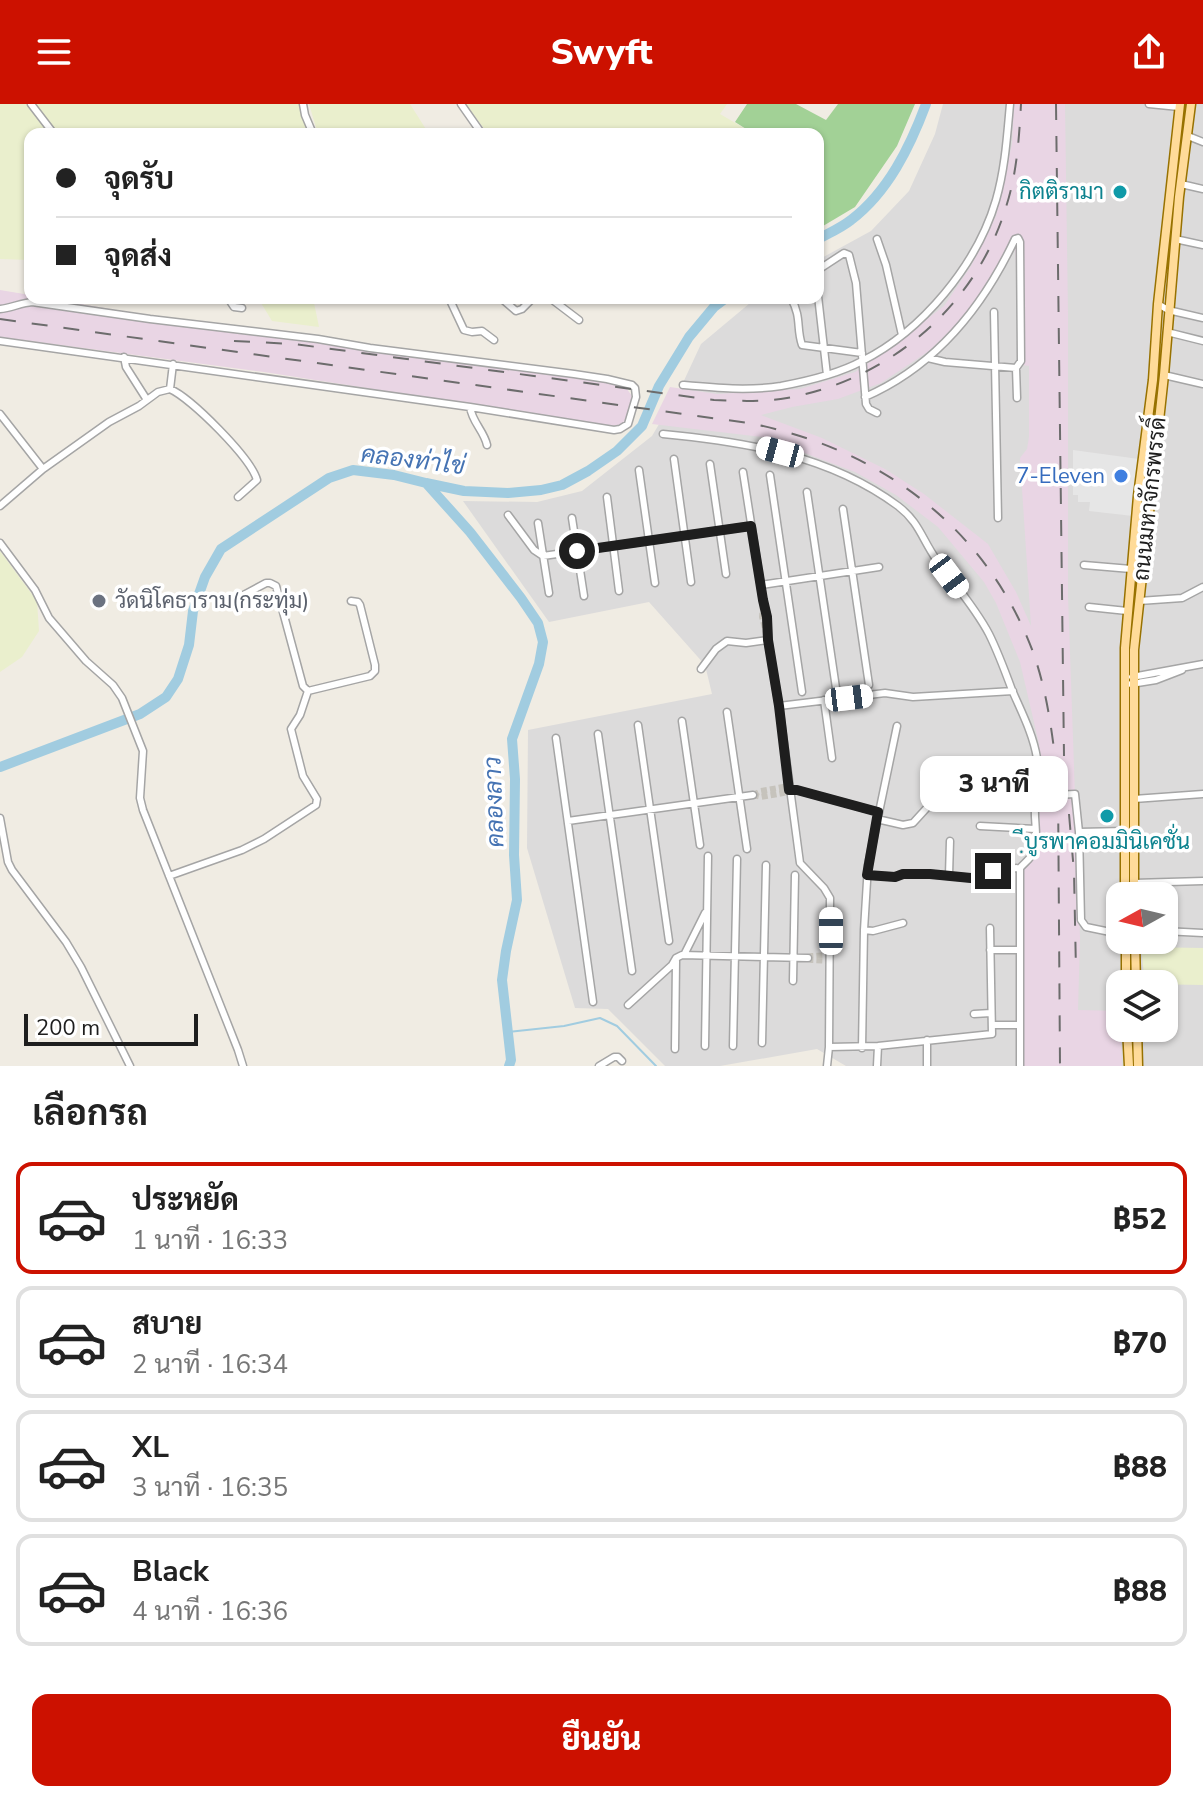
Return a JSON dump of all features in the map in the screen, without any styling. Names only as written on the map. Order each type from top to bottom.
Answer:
[{"type":"main road","name":"ถนนมหาจักรพรรดิ์","points":[[1134,882],[1134,650],[1191,104]]},
{"type":"main road","name":"ถนนมหาจักรพรรดิ์","points":[[1125,882],[1123,682],[1127,611],[1179,106]]},
{"type":"main road","points":[[1128,1042],[1129,1066]]},
{"type":"main road","points":[[1137,1042],[1138,1066]]},
{"type":"street","points":[[31,104],[49,128]]},
{"type":"street","points":[[303,104],[311,128]]},
{"type":"street","points":[[461,104],[478,128]]},
{"type":"street","points":[[683,385],[762,388],[808,380],[862,362],[902,335],[953,283],[983,233],[1001,180],[1010,104]]},
{"type":"street","points":[[1149,104],[1179,106]]},
{"type":"street","points":[[1188,136],[1203,142]]},
{"type":"street","points":[[1181,184],[1203,189]]},
{"type":"street","points":[[865,397],[895,383],[953,335],[992,284],[1017,238],[1020,242],[1021,361],[1016,368],[1017,398]]},
{"type":"street","points":[[877,239],[902,335]]},
{"type":"street","points":[[1175,239],[1203,245]]},
{"type":"street","points":[[824,266],[844,253],[849,255],[856,283],[865,397],[869,409],[877,413]]},
{"type":"street","points":[[0,309],[24,303]]},
{"type":"street","points":[[0,341],[614,430],[628,424],[636,392],[632,385],[607,379],[46,304]]},
{"type":"street","points":[[232,304],[242,308]]},
{"type":"street","points":[[452,304],[464,330],[482,331],[494,340]]},
{"type":"street","points":[[508,304],[516,311],[527,304]]},
{"type":"street","points":[[558,304],[579,320]]},
{"type":"street","points":[[794,304],[799,313],[802,345],[862,353]]},
{"type":"street","points":[[819,304],[827,375]]},
{"type":"street","points":[[1158,304],[1168,310],[1203,318]]},
{"type":"street","points":[[994,312],[998,518]]},
{"type":"street","points":[[1167,332],[1203,341]]},
{"type":"street","points":[[124,357],[126,367],[147,400]]},
{"type":"street","points":[[928,358],[1016,368]]},
{"type":"street","points":[[170,389],[173,364]]},
{"type":"street","points":[[1164,375],[1203,384]]},
{"type":"street","points":[[0,506],[43,469],[109,422],[163,390],[170,389],[200,412],[251,467],[257,480],[238,497]]},
{"type":"street","points":[[470,407],[487,445]]},
{"type":"street","points":[[0,414],[43,469]]},
{"type":"street","points":[[663,434],[763,447],[838,471],[862,483],[896,504],[917,524],[934,556],[988,632],[1031,733],[1037,759],[1039,786],[1032,856],[1020,868],[997,869],[981,879],[949,875],[867,875]]},
{"type":"street","points":[[674,459],[691,582]]},
{"type":"street","points":[[710,464],[726,574]]},
{"type":"street","points":[[639,470],[655,583]]},
{"type":"street","points":[[743,472],[767,617],[800,863],[830,898],[827,1066]]},
{"type":"street","points":[[770,475],[802,692]]},
{"type":"street","points":[[807,492],[836,688]]},
{"type":"street","points":[[607,497],[619,591]]},
{"type":"street","points":[[843,509],[869,685]]},
{"type":"street","points":[[508,515],[534,550],[543,556],[751,526]]},
{"type":"street","points":[[572,518],[584,596]]},
{"type":"street","points":[[538,523],[549,593]]},
{"type":"street","points":[[0,543],[35,590],[49,618],[122,698],[143,751],[141,803],[243,1066]]},
{"type":"street","points":[[1084,565],[1131,569]]},
{"type":"street","points":[[761,585],[879,567]]},
{"type":"street","points":[[240,597],[266,583],[276,586],[303,686],[308,691]]},
{"type":"street","points":[[1139,601],[1182,598],[1203,587]]},
{"type":"street","points":[[308,691],[370,676],[375,671],[360,605],[351,601]]},
{"type":"street","points":[[1089,607],[1127,611]]},
{"type":"street","points":[[701,669],[716,649],[727,641],[746,643],[768,640]]},
{"type":"street","points":[[1123,682],[1156,680],[1203,664]]},
{"type":"street","points":[[169,876],[242,850],[316,805],[317,799],[303,776],[291,729],[300,715],[308,691]]},
{"type":"street","points":[[779,706],[885,693],[913,697],[1013,691]]},
{"type":"street","points":[[824,700],[832,758]]},
{"type":"street","points":[[727,712],[747,849]]},
{"type":"street","points":[[682,721],[700,845]]},
{"type":"street","points":[[638,725],[669,941]]},
{"type":"street","points":[[862,1048],[867,875],[897,726]]},
{"type":"street","points":[[598,734],[632,971]]},
{"type":"street","points":[[556,738],[593,1002]]},
{"type":"street","points":[[789,790],[903,825],[913,823],[934,800],[937,769],[973,761]]},
{"type":"street","points":[[1037,796],[1075,794],[1081,920],[1086,927],[1106,931]]},
{"type":"street","points":[[1134,799],[1203,794]]},
{"type":"street","points":[[568,821],[753,795]]},
{"type":"street","points":[[1003,807],[1035,807]]},
{"type":"street","points":[[0,818],[12,870],[66,942],[130,1066]]},
{"type":"street","points":[[980,826],[1035,829]]},
{"type":"street","points":[[1079,832],[1125,831]]},
{"type":"street","points":[[949,875],[950,841]]},
{"type":"street","points":[[705,1046],[708,856]]},
{"type":"street","points":[[733,1046],[737,859]]},
{"type":"street","points":[[762,1043],[766,865]]},
{"type":"street","points":[[1020,868],[1020,1066]]},
{"type":"street","points":[[793,981],[795,875]]},
{"type":"street","points":[[1168,882],[1203,881]]},
{"type":"street","points":[[684,955],[707,910]]},
{"type":"street","points":[[864,930],[903,923]]},
{"type":"street","points":[[829,1047],[862,1048],[992,1034],[990,928]]},
{"type":"street","points":[[1178,932],[1203,933]]},
{"type":"street","points":[[990,950],[1020,950]]},
{"type":"street","points":[[628,1005],[676,958],[684,955],[808,958]]},
{"type":"street","points":[[675,1049],[676,958]]},
{"type":"street","points":[[974,1014],[991,1013]]},
{"type":"street","points":[[992,1025],[1020,1025]]},
{"type":"street","points":[[927,1040],[927,1066]]},
{"type":"street","points":[[877,1066],[878,1046]]},
{"type":"street","points":[[599,1066],[614,1057],[622,1061]]},
{"type":"shaded area","points":[[943,104],[1203,104],[1203,1066],[846,1066],[817,1049],[720,1066],[665,1066],[608,1009],[575,1008],[527,848],[528,730],[712,694],[705,665],[649,602],[549,622],[463,501],[537,502],[582,491],[652,436],[681,387],[701,344],[749,304],[824,304],[824,257],[871,231],[909,191],[935,134]]},
{"type":"shaded area","points":[[1014,104],[1065,104],[1068,596],[1080,938],[1078,1010],[1106,1011],[1106,1042],[1121,1042],[1122,1066],[1024,1066],[1023,870],[1040,852],[1039,744],[1020,662],[984,582],[938,527],[896,495],[855,472],[762,437],[652,424],[670,387],[717,394],[800,389],[855,372],[944,306],[971,266],[996,216],[1012,144]],"holes":[[[1014,235],[1023,365],[1029,366],[1029,437],[1027,449],[1020,458],[1031,626],[1016,592],[988,544],[924,494],[885,469],[822,438],[761,415],[838,399],[881,383],[929,351],[968,313]]]},
{"type":"shaded area","points":[[0,290],[24,294],[24,304],[81,304],[279,338],[618,383],[624,385],[632,401],[621,425],[610,426],[264,372],[0,337]]},
{"type":"shaded area","points":[[1073,450],[1139,459],[1133,516],[1089,511],[1090,502],[1078,502],[1078,495],[1073,495]]},
{"type":"green space","points":[[0,104],[301,104],[309,128],[24,128],[24,260],[0,259]]},
{"type":"green space","points":[[309,104],[410,104],[425,128],[316,128]]},
{"type":"green space","points":[[466,104],[727,104],[720,114],[744,128],[484,128]]},
{"type":"green space","points":[[747,104],[796,104],[826,120],[838,104],[915,104],[897,146],[855,207],[824,225],[824,128],[744,128],[735,122]]},
{"type":"green space","points":[[262,304],[314,304],[319,327],[272,321]]},
{"type":"green space","points":[[0,551],[37,601],[39,631],[22,657],[0,672]]},
{"type":"green space","points":[[1178,948],[1203,948],[1203,985],[1178,985],[1178,970],[1143,970],[1142,954],[1178,954]]},
{"type":"waterway","name":"คลองท่าไข่","points":[[824,236],[864,209],[887,182],[905,152],[926,104]]},
{"type":"waterway","name":"คลองท่าไข่","points":[[0,767],[140,714],[166,697],[178,679],[189,645],[193,611],[205,577],[221,549],[329,478],[353,470],[394,475],[464,491],[508,493],[562,485],[588,471],[617,451],[642,426],[659,386],[689,337],[718,304]]},
{"type":"waterway","name":"คลองลาว","points":[[426,483],[470,532],[521,598],[538,623],[543,642],[539,664],[512,739],[517,900],[502,980],[511,1060],[509,1066]]},
{"type":"waterway","points":[[508,1032],[564,1026],[600,1018],[617,1026],[656,1066]]},
{"type":"tunnel","points":[[763,604],[762,617],[767,636]]},
{"type":"tunnel","points":[[753,795],[789,786]]},
{"type":"tunnel","points":[[753,795],[761,797],[789,792]]},
{"type":"tunnel","points":[[808,958],[830,955]]},
{"type":"tunnel","points":[[808,958],[831,961]]},
{"type":"railway","points":[[234,341],[294,344],[714,400],[778,399],[824,389],[893,356],[924,333],[973,276],[992,243],[1010,194],[1021,104]]},
{"type":"railway","points":[[1056,104],[1064,756]]},
{"type":"railway","points":[[0,319],[748,423],[840,451],[882,473],[921,499],[956,530],[987,566],[1013,607],[1043,684],[1058,783],[1060,1066]]},
{"type":"railway","points":[[1069,814],[1074,872],[1076,971]]},
{"type":"place","name":"กิตติรามา","points":[[1120,192]]},
{"type":"place","name":"7-Eleven","points":[[1121,476]]},
{"type":"place","name":"วัดนิโคธาราม(กระทุ่ม)","points":[[99,601]]},
{"type":"place","name":"ฺีบูรพาคอมมินิเคชั่น","points":[[1107,816]]},
{"type":"route","points":[[577,551],[751,526],[767,617],[789,790],[878,812],[867,875],[895,877],[930,874],[981,879],[993,871]]}]
